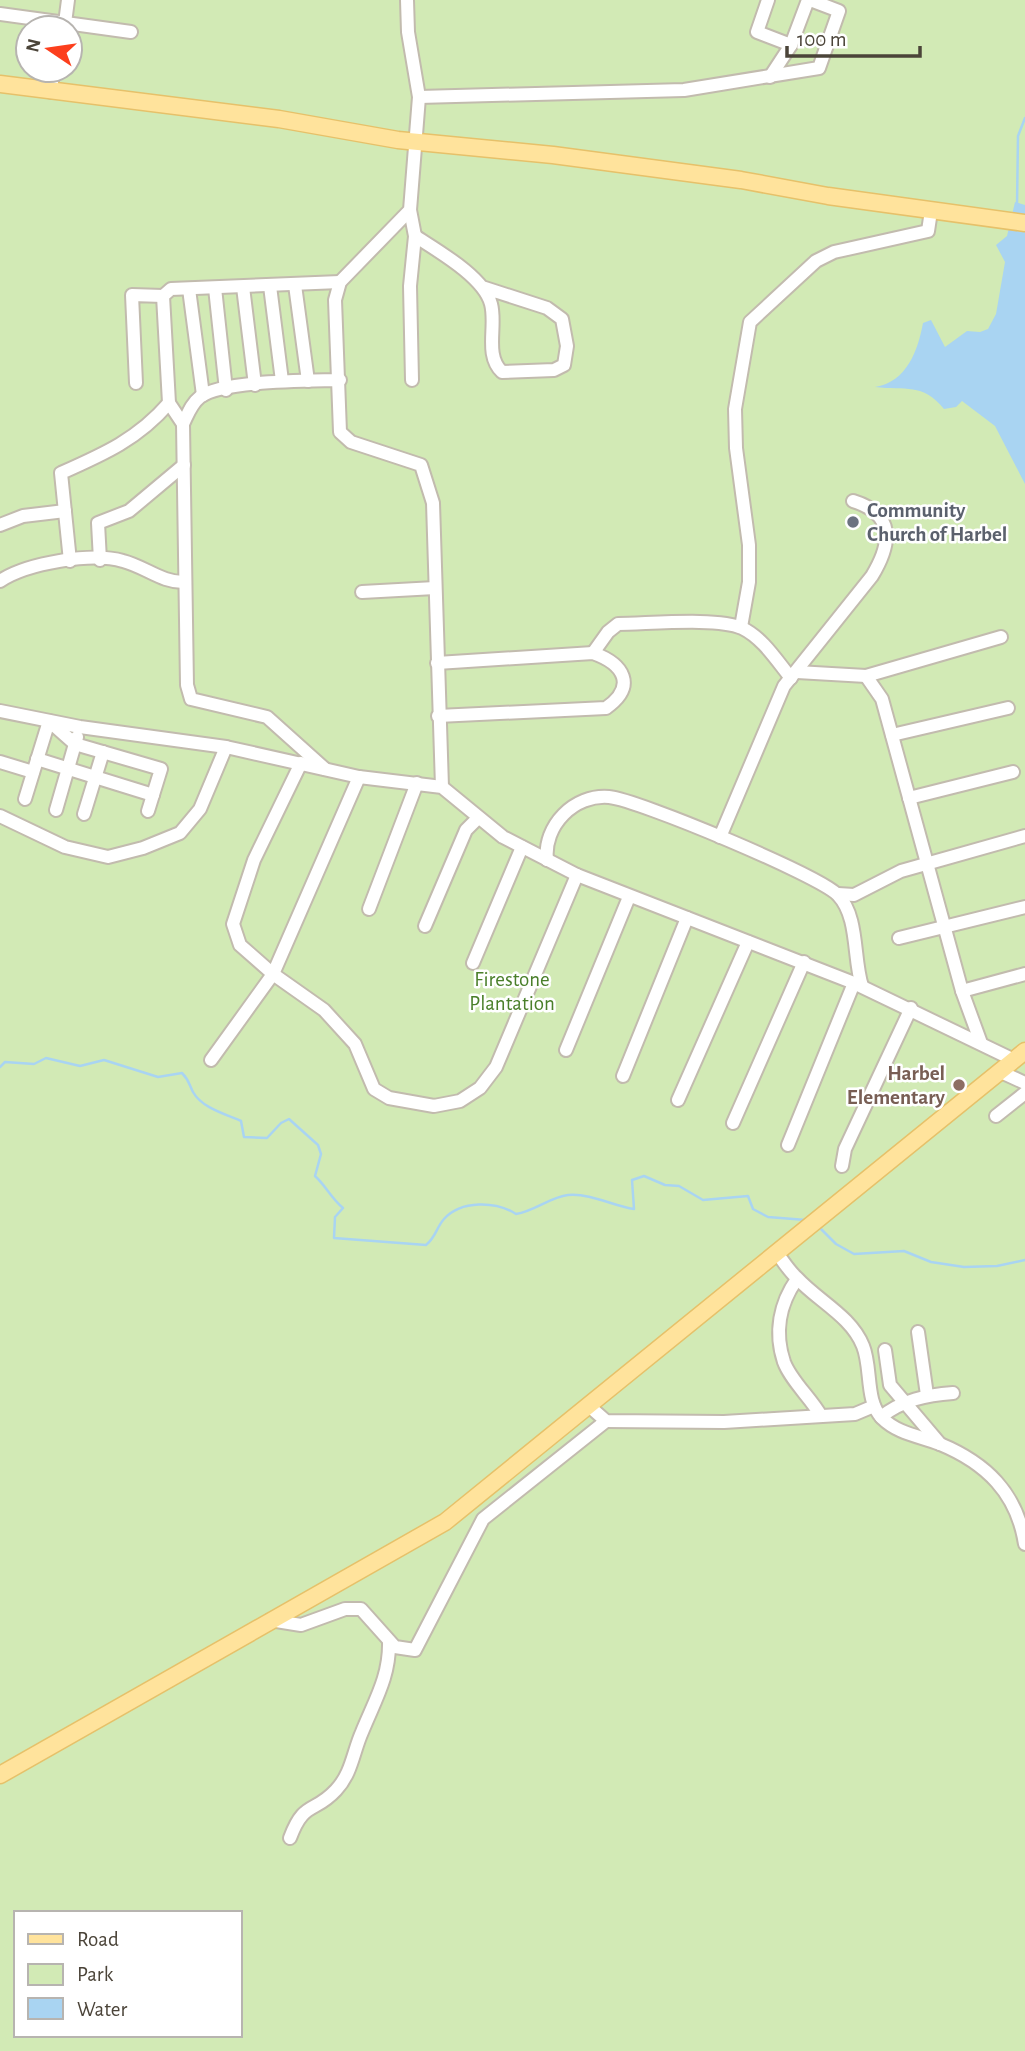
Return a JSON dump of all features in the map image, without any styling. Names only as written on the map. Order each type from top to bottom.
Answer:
[{"type":"main road","points":[[0,84],[279,119],[416,141],[740,180],[931,211],[1018,221]]},
{"type":"main road","points":[[0,1775],[445,1522],[1020,1056]]},
{"type":"street","points":[[407,0],[408,32],[419,97],[410,210],[415,236],[410,286],[412,380]]},
{"type":"street","points":[[768,0],[757,32],[791,45]]},
{"type":"street","points":[[419,97],[684,90],[770,77],[819,68],[839,11],[809,0],[791,45],[770,77]]},
{"type":"street","points":[[84,27],[131,32]]},
{"type":"street","points":[[51,92],[52,84]]},
{"type":"street","points":[[410,210],[340,282],[335,300],[340,432],[351,442],[421,465],[433,503],[442,787]]},
{"type":"street","points":[[741,627],[749,582],[749,545],[736,448],[735,409],[750,322],[816,261],[834,252],[928,231],[931,211]]},
{"type":"street","points":[[415,236],[449,258],[482,286],[547,308],[562,319],[567,346],[564,365],[554,370],[502,372],[495,366],[491,304],[482,286]]},
{"type":"street","points":[[136,383],[132,295],[163,296],[171,289],[340,282]]},
{"type":"street","points":[[295,285],[308,381]]},
{"type":"street","points":[[270,286],[282,381]]},
{"type":"street","points":[[243,287],[255,385]]},
{"type":"street","points":[[215,288],[226,390]]},
{"type":"street","points":[[189,289],[203,395]]},
{"type":"street","points":[[163,296],[169,403],[183,424]]},
{"type":"street","points":[[325,769],[267,717],[191,699],[187,685],[183,424],[193,405],[203,395],[282,381],[340,380]]},
{"type":"street","points":[[70,561],[61,473],[107,452],[148,427],[169,403]]},
{"type":"street","points":[[100,560],[98,523],[129,511],[184,465]]},
{"type":"street","points":[[720,838],[784,686],[872,576],[883,557],[887,541],[884,523],[868,506],[853,501]]},
{"type":"street","points":[[0,525],[23,516],[65,511]]},
{"type":"street","points":[[0,581],[13,573],[70,561],[122,560],[170,583],[185,583]]},
{"type":"street","points":[[362,592],[435,588]]},
{"type":"street","points":[[593,653],[608,632],[618,624],[713,623],[741,627],[760,641],[794,675],[866,676],[1001,637]]},
{"type":"street","points":[[437,663],[593,653],[609,659],[624,676],[624,689],[617,700],[606,708],[438,716]]},
{"type":"street","points":[[866,676],[882,699],[962,990],[981,1044]]},
{"type":"street","points":[[892,735],[1007,708]]},
{"type":"street","points":[[0,711],[80,727],[226,747],[359,777],[442,787],[478,818],[522,847],[577,875],[804,962],[911,1008],[981,1044],[1020,1056]]},
{"type":"street","points":[[49,721],[75,744],[161,769],[148,811]]},
{"type":"street","points":[[25,799],[49,721]]},
{"type":"street","points":[[56,810],[80,727]]},
{"type":"street","points":[[0,816],[65,847],[108,857],[143,848],[180,833],[193,817],[226,747]]},
{"type":"street","points":[[84,814],[103,752]]},
{"type":"street","points":[[37,759],[153,795]]},
{"type":"street","points":[[0,762],[33,772]]},
{"type":"street","points":[[301,762],[254,860],[233,924],[240,945],[273,974],[324,1010],[355,1044],[374,1089],[389,1098],[434,1106],[460,1101],[481,1088],[496,1067],[577,875]]},
{"type":"street","points":[[909,798],[1013,772]]},
{"type":"street","points":[[211,1060],[273,974],[359,777]]},
{"type":"street","points":[[369,909],[417,783]]},
{"type":"street","points":[[547,860],[546,846],[554,825],[572,808],[591,799],[609,797],[626,801],[811,876],[838,894],[846,906],[851,925],[858,985],[788,1144]]},
{"type":"street","points":[[425,926],[466,830],[478,818]]},
{"type":"street","points":[[838,894],[854,895],[883,883],[901,871],[927,862],[1025,836]]},
{"type":"street","points":[[473,963],[522,847]]},
{"type":"street","points":[[566,1050],[629,897]]},
{"type":"street","points":[[899,938],[1025,907]]},
{"type":"street","points":[[623,1076],[687,918]]},
{"type":"street","points":[[678,1100],[748,942]]},
{"type":"street","points":[[733,1123],[804,962]]},
{"type":"street","points":[[962,990],[1025,974]]},
{"type":"street","points":[[842,1166],[845,1149],[911,1008]]},
{"type":"street","points":[[1001,1072],[1025,1083]]},
{"type":"street","points":[[996,1116],[1025,1093]]},
{"type":"street","points":[[777,1253],[797,1279],[852,1326],[863,1344],[878,1411],[897,1430],[940,1444],[989,1472],[1010,1496],[1023,1520],[1025,1544]]},
{"type":"street","points":[[797,1279],[786,1295],[780,1312],[782,1348],[785,1363],[821,1416]]},
{"type":"street","points":[[918,1332],[927,1395]]},
{"type":"street","points":[[885,1350],[890,1385],[940,1444]]},
{"type":"street","points":[[270,1620],[301,1625],[345,1609],[361,1609],[396,1647],[408,1652],[415,1650],[483,1519],[606,1421],[724,1422],[855,1414],[878,1411],[927,1395],[953,1393]]},
{"type":"street","points":[[589,1406],[606,1421]]},
{"type":"street","points":[[290,1838],[298,1815],[335,1792],[350,1771],[361,1734],[383,1686],[390,1659],[389,1641]]},
{"type":"green space","name":"Firestone Plantation","points":[[0,0],[1025,0],[1025,2051],[0,2051]]},
{"type":"water","points":[[1015,202],[1025,205],[1025,484],[995,426],[962,401],[956,407],[944,409],[936,400],[921,391],[875,387],[886,384],[903,372],[914,354],[923,323],[931,320],[945,347],[967,331],[980,332],[988,329],[996,314],[1005,262],[996,245],[1007,236]]},
{"type":"waterway","points":[[1017,205],[1018,136],[1025,118]]},
{"type":"waterway","points":[[0,1067],[5,1062],[34,1064],[46,1058],[80,1066],[104,1060],[158,1077],[182,1073],[197,1098],[214,1110],[241,1121],[244,1137],[267,1138],[281,1123],[289,1119],[318,1145],[321,1154],[315,1176],[343,1208],[335,1217],[334,1238],[426,1245],[444,1219],[460,1208],[489,1205],[516,1214],[568,1195],[585,1196],[634,1209],[632,1180],[644,1176],[665,1185],[679,1186],[703,1200],[748,1196],[753,1209],[768,1217],[806,1220]]},
{"type":"waterway","points":[[818,1226],[836,1244],[854,1254],[904,1251],[931,1262],[964,1267],[997,1266],[1025,1260]]},
{"type":"place","name":"Community Church of Harbel","points":[[853,522]]},
{"type":"place","name":"Harbel Elementary","points":[[959,1085]]}]
